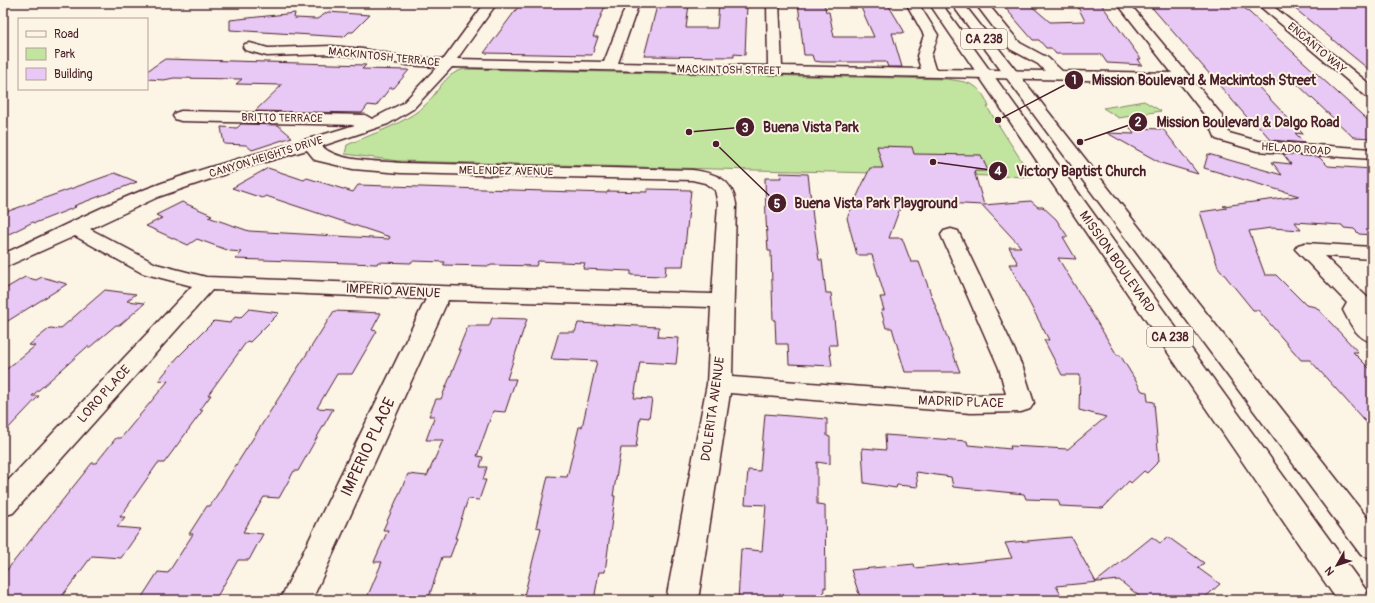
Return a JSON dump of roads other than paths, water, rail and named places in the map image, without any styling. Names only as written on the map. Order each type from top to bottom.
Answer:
[{"type":"street","name":"CANYON HEIGHTS DRIVE","points":[[3,262],[152,193],[231,166],[311,144],[382,121],[408,106],[427,88],[447,64],[491,3]]},
{"type":"street","points":[[609,67],[633,3]]},
{"type":"street","points":[[773,3],[774,71]]},
{"type":"street","points":[[912,3],[931,34],[924,56],[930,74]]},
{"type":"street","name":"MISSION BOULEVARD","points":[[935,3],[1354,600]]},
{"type":"street","name":"MISSION BOULEVARD","points":[[957,3],[1372,546]]},
{"type":"street","points":[[980,3],[1014,46],[1043,61],[1058,75]]},
{"type":"street","points":[[1123,3],[1183,78]]},
{"type":"street","name":"ENCANTO WAY","points":[[1262,3],[1372,94]]},
{"type":"street","name":"MACKINTOSH TERRACE","points":[[250,47],[267,52],[332,50],[363,53],[407,61],[447,64]]},
{"type":"street","name":"MACKINTOSH STREET","points":[[447,64],[985,75],[1011,73],[1183,78]]},
{"type":"street","name":"HELADO ROAD","points":[[1183,78],[1215,117],[1222,136],[1257,146],[1372,154]]},
{"type":"street","name":"BRITTO TERRACE","points":[[181,116],[382,121]]},
{"type":"street","name":"MELENDEZ AVENUE","points":[[311,144],[321,156],[353,164],[686,175],[707,178]]},
{"type":"street","name":"DOLERITA AVENUE","points":[[682,600],[719,384],[724,301],[726,196],[720,184],[707,178]]},
{"type":"street","name":"IMPERIO AVENUE","points":[[74,228],[149,268],[206,283],[440,293],[724,301]]},
{"type":"street","name":"MADRID PLACE","points":[[719,384],[971,404],[1021,403],[1011,368],[951,235]]},
{"type":"street","points":[[1372,253],[1305,249],[1365,305],[1354,310],[1364,327],[1372,335]]},
{"type":"street","name":"LORO PLACE","points":[[3,505],[206,283]]},
{"type":"street","name":"IMPERIO PLACE","points":[[296,600],[440,293]]},
{"type":"place","name":"Mission Boulevard & Mackintosh Street","points":[[998,120]]},
{"type":"place","name":"Buena Vista Park","points":[[689,132]]},
{"type":"place","name":"Mission Boulevard & Dalgo Road","points":[[1080,142]]},
{"type":"place","name":"Buena Vista Park Playground","points":[[716,144]]},
{"type":"place","name":"Victory Baptist Church","points":[[933,162]]}]
